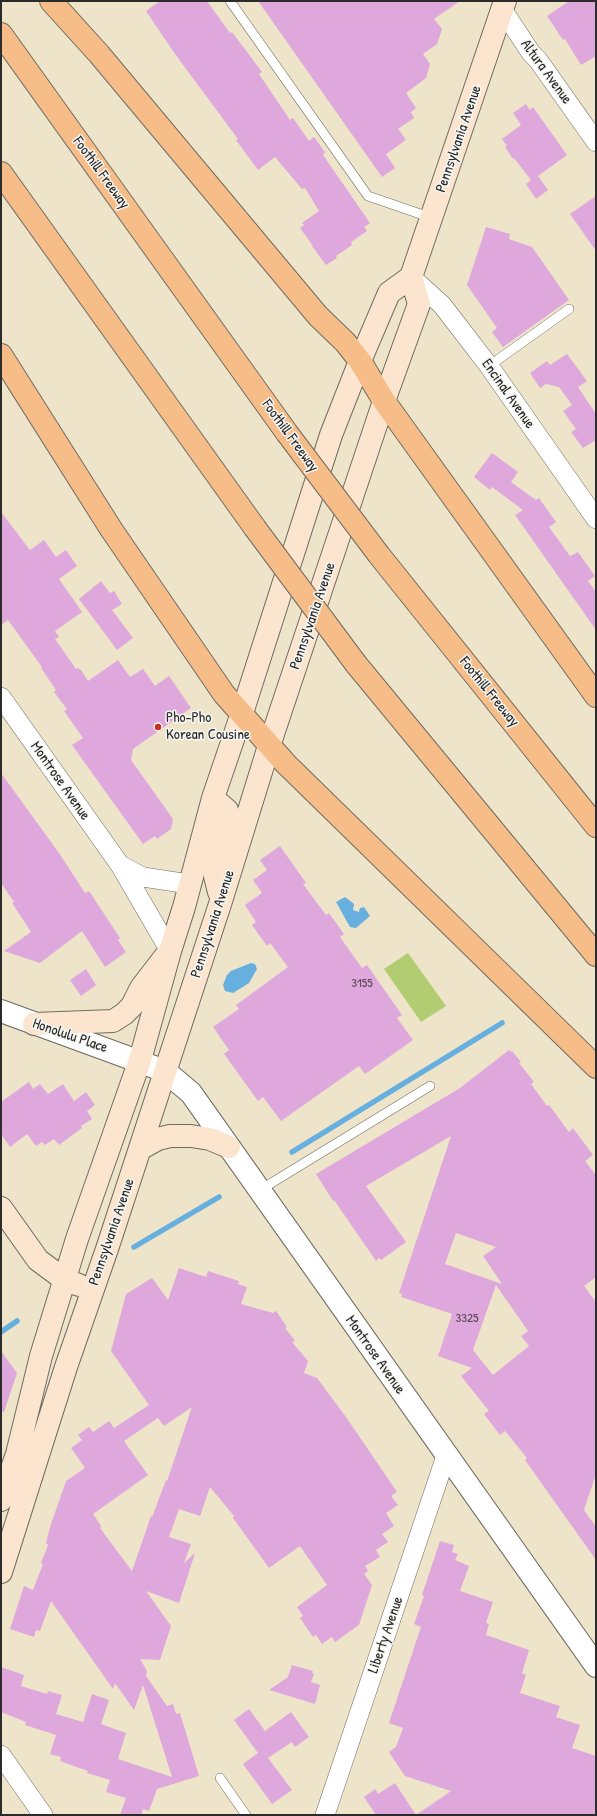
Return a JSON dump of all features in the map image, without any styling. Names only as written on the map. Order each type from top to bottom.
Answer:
[{"type":"highway","points":[[52,1],[99,54],[318,316],[345,342],[360,361],[384,401],[596,696]]},
{"type":"highway","name":"Foothill Freeway","points":[[1,34],[287,433],[379,555],[596,826]]},
{"type":"highway","points":[[1,173],[255,528],[356,664],[596,954]]},
{"type":"highway","points":[[1,355],[111,529],[224,694],[269,746],[596,1067]]},
{"type":"main road","name":"Pennsylvania Avenue","points":[[1,1500],[17,1454],[41,1356],[77,1239],[140,1060],[213,798],[242,713],[331,435],[389,293],[411,276],[432,218],[502,4]]},
{"type":"main road","name":"Pennsylvania Avenue","points":[[1,1572],[66,1367],[93,1290],[221,901],[269,746],[384,401],[419,304],[411,276]]},
{"type":"main road","points":[[213,798],[227,810],[228,819],[217,858],[215,876],[221,901]]},
{"type":"main road","points":[[34,1024],[112,1021],[124,1014],[132,1006],[141,988],[170,951]]},
{"type":"main road","points":[[140,1148],[158,1139],[170,1136],[191,1136],[210,1139],[229,1147]]},
{"type":"main road","points":[[1,1208],[38,1260],[65,1280],[93,1290]]},
{"type":"street","name":"Altura Avenue","points":[[502,4],[531,53],[538,60],[596,142]]},
{"type":"street","name":"Encinal Avenue","points":[[411,276],[442,305],[489,366],[596,519]]},
{"type":"street","name":"Montrose Avenue","points":[[1,697],[120,865],[170,951]]},
{"type":"street","name":"Montrose Avenue","points":[[120,865],[143,877],[190,884]]},
{"type":"street","name":"Honolulu Place","points":[[1,1011],[34,1024],[140,1060]]},
{"type":"street","name":"Montrose Avenue","points":[[140,1060],[165,1071],[191,1093],[446,1456],[596,1666]]},
{"type":"street","name":"Liberty Avenue","points":[[325,1815],[446,1456]]},
{"type":"street","points":[[1,1755],[43,1815]]},
{"type":"lane","points":[[230,1],[368,196],[432,218]]},
{"type":"lane","points":[[489,366],[569,308]]},
{"type":"lane","points":[[260,1190],[430,1086]]},
{"type":"lane","points":[[220,1778],[246,1815]]},
{"type":"green space","points":[[408,953],[446,1006],[421,1022],[384,969]]},
{"type":"water","points":[[345,897],[354,904],[353,910],[359,912],[360,908],[364,907],[370,916],[356,928],[350,927],[336,902]]},
{"type":"water","points":[[251,963],[255,964],[257,969],[249,983],[233,993],[225,991],[223,985],[227,975],[231,971]]},
{"type":"building","points":[[160,1],[207,1],[230,33],[232,32],[262,72],[259,74],[290,120],[293,118],[309,141],[314,137],[325,152],[323,155],[370,223],[364,227],[367,231],[351,242],[352,245],[336,256],[337,258],[326,265],[300,228],[304,225],[302,223],[319,211],[305,188],[302,189],[275,157],[258,170],[236,140],[238,139],[175,54],[146,11]]},
{"type":"building","points":[[258,1],[460,1],[434,19],[442,29],[437,44],[423,54],[430,64],[426,78],[406,93],[416,108],[411,112],[414,118],[398,129],[406,140],[386,154],[395,168],[382,177]]},
{"type":"building","points":[[569,1],[596,1],[596,56],[581,65],[565,39],[563,40],[547,16]]},
{"type":"building","points":[[526,104],[530,110],[533,107],[567,155],[538,176],[548,190],[536,199],[526,184],[531,180],[514,158],[513,159],[505,147],[507,146],[502,139],[521,125],[513,113]]},
{"type":"building","points":[[596,196],[596,251],[570,214]]},
{"type":"building","points":[[486,227],[510,234],[509,239],[532,247],[569,300],[503,347],[492,332],[497,328],[467,285]]},
{"type":"building","points":[[567,354],[587,381],[578,387],[596,414],[596,440],[583,448],[571,432],[576,429],[563,411],[572,405],[559,387],[546,384],[540,388],[530,373],[547,361],[550,365]]},
{"type":"building","points":[[492,453],[518,472],[511,482],[536,500],[539,498],[556,522],[549,527],[570,556],[578,552],[595,576],[588,581],[596,592],[596,630],[515,515],[523,510],[492,487],[490,490],[474,477]]},
{"type":"building","points":[[1,512],[30,550],[44,540],[56,557],[66,550],[77,566],[59,579],[82,612],[55,631],[59,637],[55,639],[76,669],[78,668],[81,670],[88,681],[118,660],[130,677],[143,669],[155,686],[169,676],[191,708],[133,749],[131,760],[173,819],[171,829],[157,839],[155,836],[143,844],[72,745],[83,738],[64,711],[67,709],[54,692],[56,690],[41,668],[42,667],[8,620],[1,625]]},
{"type":"building","points":[[101,581],[110,593],[114,591],[122,604],[112,610],[133,638],[117,650],[79,599]]},
{"type":"building","points":[[1,773],[59,853],[85,893],[89,891],[120,938],[118,940],[126,952],[105,967],[82,931],[40,963],[4,951],[31,932],[1,883]]},
{"type":"building","points":[[280,846],[306,883],[303,884],[326,915],[329,913],[344,934],[340,937],[362,968],[367,965],[402,1015],[397,1018],[413,1040],[365,1074],[359,1066],[281,1121],[263,1097],[258,1101],[224,1054],[229,1050],[213,1027],[239,1009],[236,1005],[288,967],[270,943],[267,946],[252,925],[256,922],[245,905],[262,893],[253,880],[267,870],[260,860]]},
{"type":"building","points":[[86,969],[96,985],[81,996],[70,980]]},
{"type":"building","points":[[509,1050],[511,1052],[512,1051],[521,1062],[519,1063],[534,1082],[531,1084],[547,1106],[549,1105],[569,1132],[573,1128],[593,1155],[585,1161],[596,1175],[596,1277],[584,1286],[596,1302],[596,1474],[584,1510],[596,1527],[596,1560],[525,1460],[527,1458],[505,1431],[500,1435],[484,1414],[489,1411],[461,1376],[472,1368],[438,1356],[452,1314],[401,1297],[402,1294],[399,1293],[451,1136],[366,1186],[406,1242],[381,1260],[379,1258],[376,1261],[334,1200],[333,1201],[316,1174],[460,1088]],"holes":[[[456,1233],[496,1247],[483,1256],[502,1284],[445,1264]],[[496,1285],[528,1331],[521,1336],[529,1346],[493,1375],[473,1350]]]},
{"type":"building","points":[[29,1082],[33,1089],[40,1084],[48,1094],[63,1084],[74,1101],[86,1092],[95,1105],[87,1111],[92,1119],[81,1126],[82,1128],[59,1145],[54,1139],[45,1145],[42,1142],[36,1146],[27,1134],[10,1147],[1,1134],[1,1102]]},
{"type":"building","points":[[179,1268],[206,1277],[208,1271],[239,1281],[238,1284],[247,1287],[241,1304],[273,1313],[276,1311],[287,1327],[285,1328],[295,1341],[292,1342],[308,1361],[304,1373],[317,1378],[346,1417],[397,1492],[391,1496],[398,1505],[386,1513],[394,1526],[382,1534],[388,1542],[376,1550],[380,1557],[365,1566],[368,1571],[364,1574],[372,1585],[359,1625],[335,1642],[332,1637],[322,1644],[316,1635],[313,1637],[300,1618],[303,1616],[297,1607],[327,1585],[300,1546],[269,1568],[233,1518],[234,1516],[210,1487],[200,1516],[179,1509],[169,1537],[191,1544],[184,1563],[195,1553],[179,1603],[146,1591],[171,1626],[160,1660],[140,1659],[147,1671],[146,1676],[167,1706],[173,1704],[176,1714],[180,1713],[199,1776],[157,1789],[149,1811],[143,1809],[141,1815],[120,1815],[126,1798],[106,1792],[110,1780],[87,1773],[88,1771],[60,1761],[61,1757],[50,1754],[56,1735],[25,1725],[26,1722],[1,1712],[1,1667],[24,1675],[21,1686],[47,1694],[48,1691],[62,1695],[56,1714],[83,1722],[92,1694],[109,1700],[101,1724],[126,1733],[118,1759],[172,1777],[143,1685],[134,1710],[115,1683],[113,1689],[51,1601],[40,1631],[36,1630],[34,1637],[10,1629],[24,1586],[33,1590],[43,1564],[41,1563],[48,1545],[46,1543],[50,1527],[66,1481],[85,1468],[71,1448],[82,1440],[78,1435],[89,1427],[93,1432],[109,1421],[114,1428],[149,1405],[111,1351],[126,1294],[152,1278],[168,1300]],"holes":[[[192,1407],[167,1481],[166,1480],[152,1517],[151,1516],[132,1571],[100,1528],[101,1526],[93,1514],[148,1475],[124,1441],[158,1418],[164,1426]]]},
{"type":"building","points":[[1,1351],[17,1373],[4,1412],[1,1412]]},
{"type":"building","points":[[440,1541],[454,1545],[452,1552],[458,1554],[455,1560],[469,1566],[460,1591],[493,1602],[486,1623],[489,1624],[486,1635],[529,1650],[522,1673],[526,1675],[520,1693],[560,1706],[556,1717],[580,1725],[572,1748],[596,1756],[596,1815],[416,1815],[451,1791],[405,1776],[389,1752],[396,1747],[403,1728],[389,1723],[421,1627],[414,1624]]},
{"type":"building","points":[[292,1665],[313,1671],[312,1673],[314,1674],[311,1682],[320,1685],[315,1704],[269,1690],[288,1677]]},
{"type":"building","points":[[249,1709],[265,1731],[291,1712],[309,1737],[295,1747],[292,1742],[268,1758],[292,1790],[272,1804],[243,1764],[258,1753],[234,1720]]},
{"type":"building","points":[[395,1783],[416,1815],[376,1815],[364,1797],[375,1789],[378,1794]]},
{"type":"waterway","points":[[292,1152],[502,1023]]},
{"type":"waterway","points":[[134,1247],[219,1197]]},
{"type":"waterway","points":[[1,1332],[17,1321]]},
{"type":"place","name":"Pho-Pho Korean Cousine","points":[[158,727]]}]
